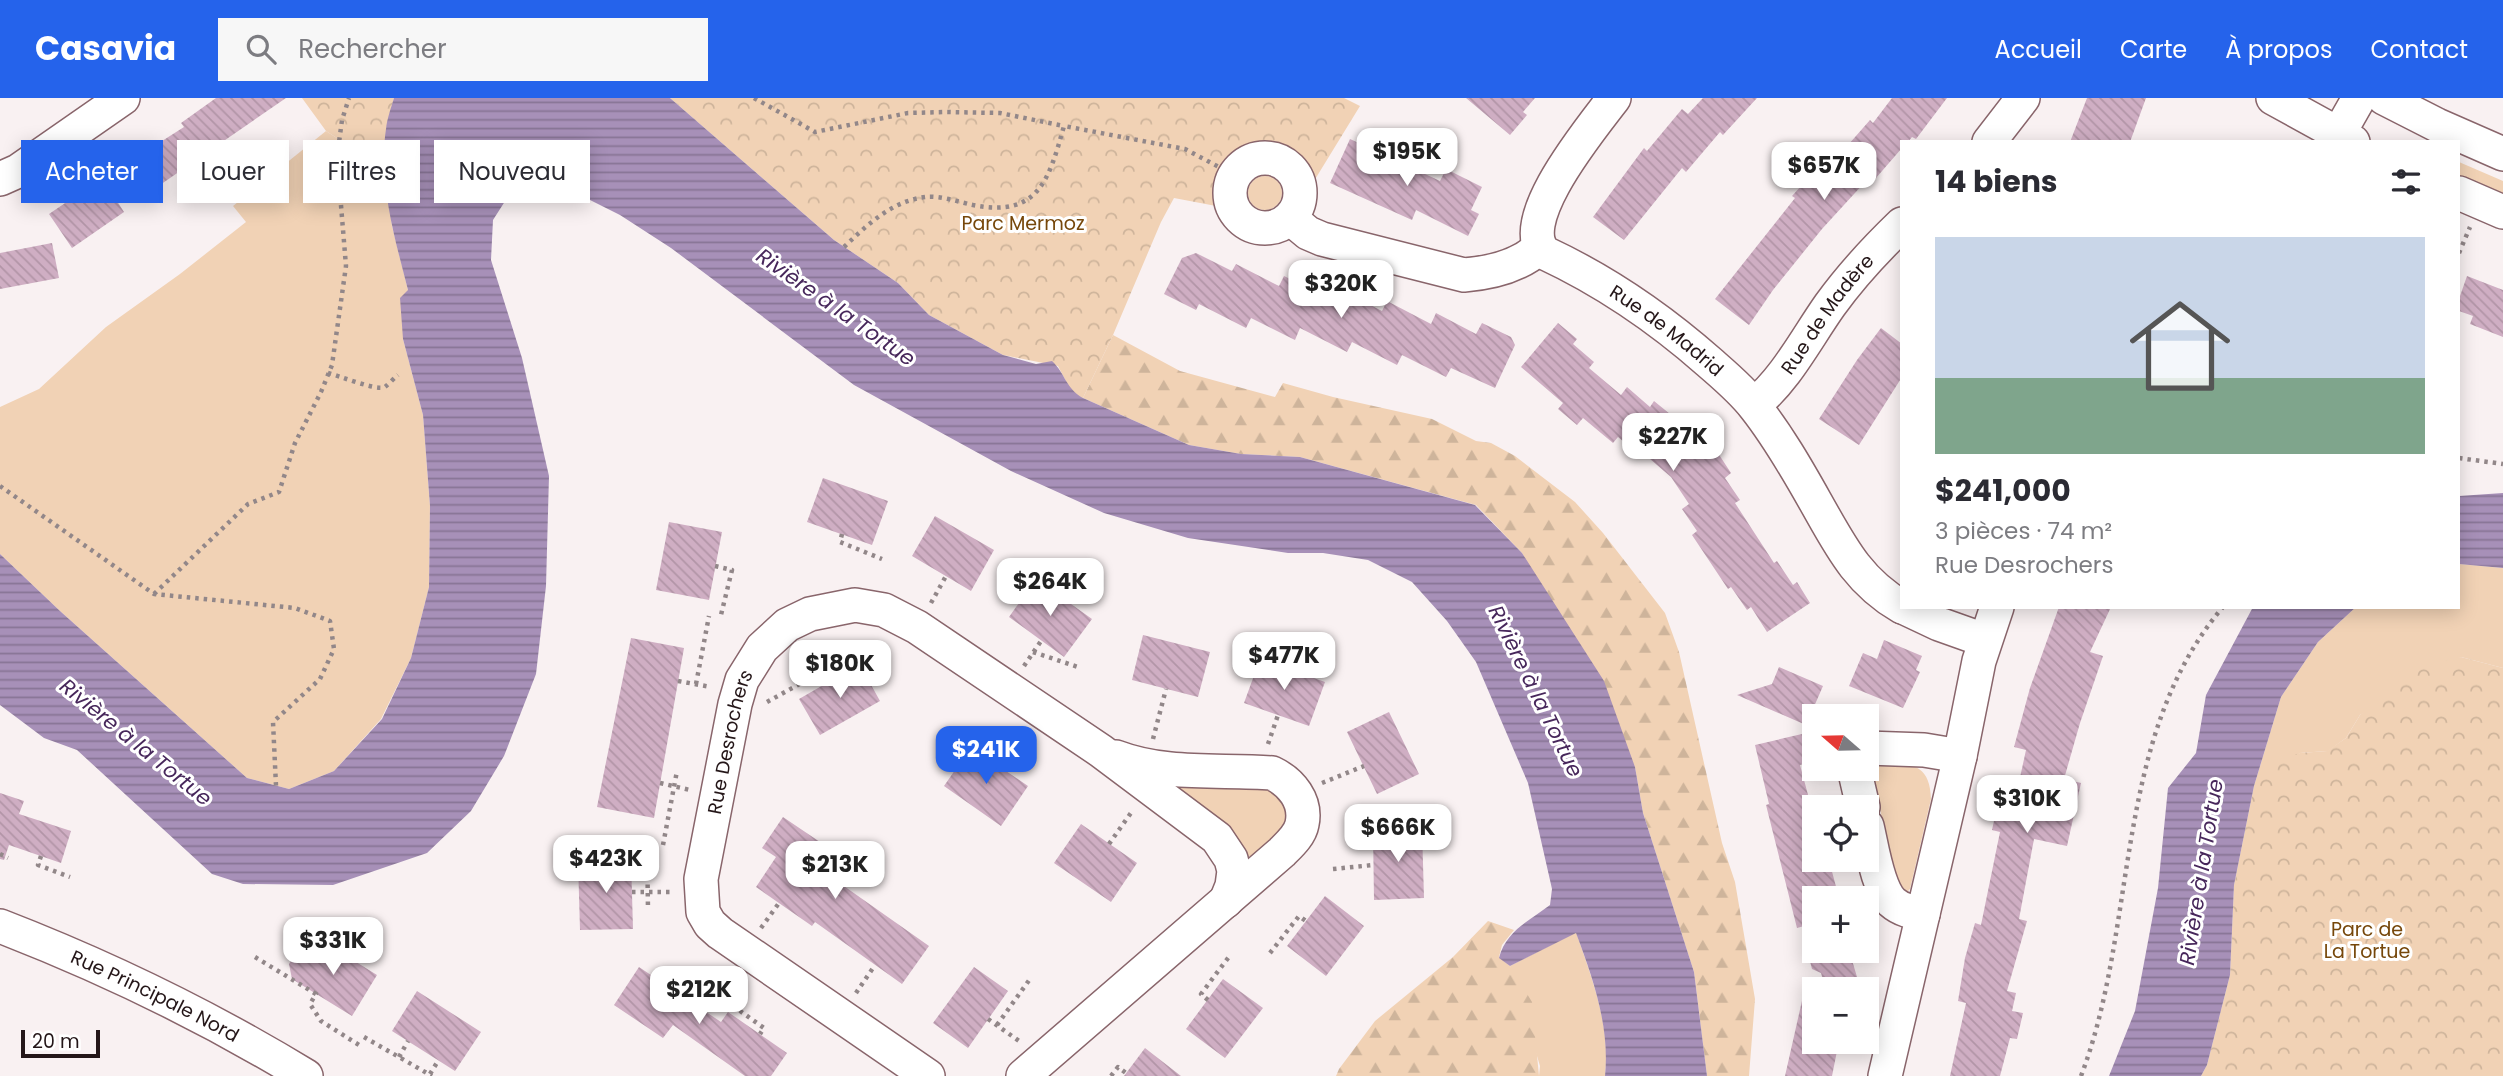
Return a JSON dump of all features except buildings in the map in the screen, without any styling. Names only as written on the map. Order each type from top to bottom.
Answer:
[{"type":"street","points":[[0,179],[18,171],[123,98]]},
{"type":"street","points":[[1290,218],[1298,226],[1322,239],[1464,275],[1479,274],[1511,265],[1539,248],[1537,228],[1542,207],[1564,169],[1614,98]]},
{"type":"street","points":[[1991,140],[2023,98]]},
{"type":"street","points":[[2273,98],[2342,139],[2359,98]]},
{"type":"street","points":[[2384,98],[2503,154]]},
{"type":"street","points":[[1252,159],[1276,159],[1295,173],[1300,184],[1300,197],[1290,218],[1270,229],[1248,225],[1239,218],[1229,197],[1234,175],[1242,166],[1252,159]]},
{"type":"street","name":"Rue de Madère","points":[[1754,405],[1773,387],[1832,302],[1900,226]]},
{"type":"street","name":"Rue de Madrid","points":[[1539,248],[1609,286],[1659,320],[1729,379],[1754,405],[1800,475],[1843,551],[1868,582],[1900,605]]},
{"type":"street","name":"Rue Desrochers","points":[[928,1076],[720,933],[710,924],[703,912],[701,878],[735,704],[751,662],[787,625],[810,614],[855,605],[898,615],[1101,751],[1147,777],[1217,838],[1234,871],[1233,886],[1226,901]]},
{"type":"street","name":"Rue de Madrid","points":[[1907,609],[1984,640]]},
{"type":"street","points":[[1885,1076],[1960,757],[1984,640],[1996,609]]},
{"type":"street","points":[[1880,748],[1924,750],[1960,757]]},
{"type":"street","name":"Rue Desrochers","points":[[1147,777],[1210,772],[1272,774],[1286,780],[1297,794]]},
{"type":"street","points":[[1033,1067],[1296,838],[1302,824],[1302,809],[1297,794]]},
{"type":"street","points":[[1878,872],[1888,897],[1905,909],[1923,914]]},
{"type":"street","name":"Rue Principale Nord","points":[[0,926],[149,991],[241,1038],[306,1076]]},
{"type":"path","points":[[154,594],[248,504],[279,492],[295,443],[332,365],[345,266],[337,157],[342,120],[349,98]]},
{"type":"path","points":[[754,98],[815,132],[908,113],[1000,113],[1185,149],[1234,175]]},
{"type":"path","points":[[844,247],[867,225],[895,206],[927,196],[991,209],[1021,204],[1039,190],[1051,170],[1064,126]]},
{"type":"path","points":[[2460,251],[2479,207]]},
{"type":"path","points":[[328,373],[374,388],[384,387],[398,375]]},
{"type":"path","points":[[2460,458],[2503,464]]},
{"type":"path","points":[[0,486],[154,594],[295,608],[330,621],[334,649],[320,679],[273,722],[276,786]]},
{"type":"path","points":[[842,534],[840,542],[882,558]]},
{"type":"path","points":[[715,566],[732,570],[720,619]]},
{"type":"path","points":[[2081,1076],[2099,1023],[2109,978],[2145,769],[2184,664],[2205,629],[2222,609]]},
{"type":"path","points":[[696,684],[709,616]]},
{"type":"path","points":[[1033,652],[1078,667]]},
{"type":"path","points":[[764,704],[822,671],[829,682]]},
{"type":"path","points":[[1109,844],[1147,777],[1167,689]]},
{"type":"path","points":[[999,767],[1041,710]]},
{"type":"path","points":[[1297,794],[1364,766]]},
{"type":"path","points":[[663,845],[677,771]]},
{"type":"path","points":[[647,842],[648,910]]},
{"type":"path","points":[[0,854],[8,858]]},
{"type":"path","points":[[41,856],[38,865],[71,877]]},
{"type":"path","points":[[1333,869],[1373,865]]},
{"type":"path","points":[[632,892],[701,893]]},
{"type":"path","points":[[1270,953],[1299,916],[1306,921]]},
{"type":"path","points":[[1208,1000],[1201,994],[1231,954]]},
{"type":"path","points":[[255,957],[316,993],[310,1004],[321,1021],[359,1045]]},
{"type":"path","points":[[663,982],[667,976],[712,1006]]},
{"type":"path","points":[[997,1025],[1030,979]]},
{"type":"path","points":[[719,996],[764,1028],[760,1034]]},
{"type":"path","points":[[988,1019],[997,1025],[1033,1067]]},
{"type":"path","points":[[364,1037],[431,1075],[438,1060]]},
{"type":"path","points":[[399,1057],[408,1041]]},
{"type":"path","points":[[1111,1076],[1118,1067],[1126,1073]]},
{"type":"green space","points":[[302,98],[394,98],[386,140],[340,140],[326,131]]},
{"type":"green space","name":"Parc Mermoz","points":[[670,98],[1344,98],[1360,106],[1314,181],[1302,161],[1287,149],[1270,143],[1253,144],[1238,152],[1225,165],[1218,183],[1216,206],[1174,198],[1083,398],[1072,393],[1058,366],[1003,355],[929,315],[898,283],[834,240]]},
{"type":"green space","points":[[326,131],[340,140],[315,140]]},
{"type":"green space","points":[[303,150],[303,203],[389,203],[392,226],[408,290],[403,339],[423,415],[430,506],[429,587],[411,658],[381,719],[334,771],[289,789],[247,778],[0,554],[0,407],[39,389],[106,327],[246,222],[233,206],[237,203],[289,203],[289,161]]},
{"type":"green space","points":[[2460,162],[2503,181],[2503,195],[2460,176]]},
{"type":"green space","points":[[1265,176],[1277,181],[1282,193],[1277,205],[1265,210],[1253,205],[1248,193],[1253,181]]},
{"type":"green space","points":[[1113,335],[1180,371],[1275,397],[1283,383],[1432,419],[1476,441],[1491,443],[1515,456],[1575,502],[1603,533],[1665,613],[1679,652],[1722,843],[1735,882],[1755,999],[1749,1076],[1707,1076],[1694,972],[1643,813],[1635,767],[1522,553],[1476,505],[1300,457],[1241,454],[1189,445],[1083,398]]},
{"type":"green space","points":[[2460,564],[2503,568],[2503,668],[2461,657],[2360,715],[2346,738],[2328,751],[2300,753],[2254,786],[2281,697],[2318,642],[2354,609],[2460,609]]},
{"type":"green space","name":"Parc de La Tortue","points":[[2461,657],[2503,668],[2503,1076],[2201,1076],[2207,1065],[2230,975],[2234,885],[2254,786],[2275,760],[2300,753],[2327,751],[2346,738],[2360,715],[2419,666]]},
{"type":"green space","points":[[1880,764],[1913,766],[1926,776],[1931,799],[1910,889],[1907,892],[1898,884],[1879,805],[1879,795],[1877,795],[1873,781],[1880,780]]},
{"type":"green space","points":[[1180,787],[1270,789],[1284,798],[1288,821],[1281,833],[1253,857],[1248,856],[1228,828],[1211,813],[1182,795]]},
{"type":"green space","points":[[1488,921],[1514,930],[1502,945],[1499,957],[1510,966],[1532,1002],[1539,1076],[1336,1076],[1375,1021],[1453,957]]},
{"type":"green space","points":[[1576,932],[1603,1021],[1605,1076],[1539,1076],[1540,1066],[1510,966]]},
{"type":"water","name":"Rivière à la Tortue","points":[[394,98],[670,98],[834,240],[898,283],[929,315],[1003,355],[1036,364],[1052,361],[1073,390],[1083,398],[1189,445],[1241,454],[1300,457],[1475,505],[1522,553],[1604,681],[1635,767],[1643,813],[1694,972],[1707,1076],[1605,1076],[1603,1021],[1576,933],[1510,966],[1499,958],[1513,934],[1550,905],[1552,889],[1528,783],[1476,662],[1447,621],[1412,582],[1368,560],[1323,553],[1288,553],[1188,538],[1104,513],[1011,471],[854,385],[671,248],[620,215],[590,200],[590,140],[434,140],[434,203],[504,203],[493,220],[491,260],[522,358],[549,476],[546,586],[536,674],[504,756],[471,811],[427,853],[333,885],[243,884],[212,874],[77,750],[44,738],[0,705],[0,554],[247,778],[289,789],[334,771],[382,719],[411,658],[429,587],[430,506],[423,415],[403,339],[400,298],[408,290],[388,203],[420,203],[420,140],[385,140]]},
{"type":"water","points":[[2503,493],[2503,568],[2460,564],[2460,496]]},
{"type":"water","name":"Rivière à la Tortue","points":[[2252,609],[2354,609],[2318,642],[2281,697],[2254,786],[2234,885],[2230,975],[2207,1065],[2201,1076],[2109,1076],[2135,1011],[2158,888],[2168,788],[2196,753],[2206,695]]}]
